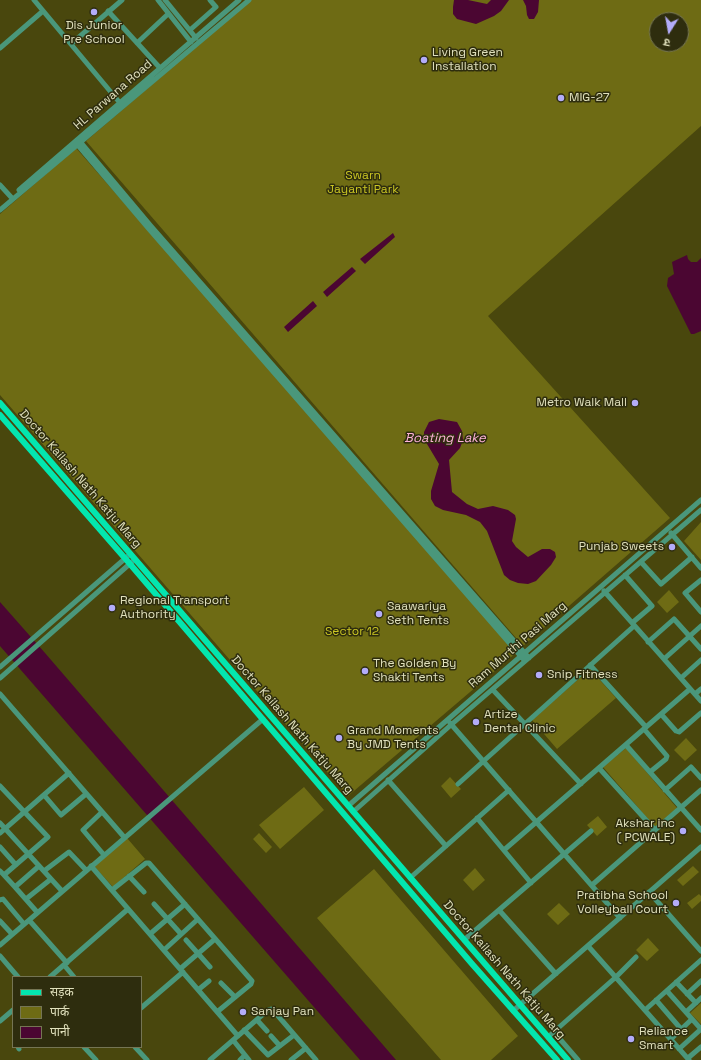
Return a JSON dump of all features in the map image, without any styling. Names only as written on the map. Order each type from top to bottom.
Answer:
[{"type":"main road","name":"Doctor Kailash Nath Katju Marg","points":[[0,403],[130,554],[133,562],[296,758],[513,1011],[557,1060]]},
{"type":"main road","name":"Doctor Kailash Nath Katju Marg","points":[[0,415],[125,558],[133,562],[302,753],[568,1060]]},
{"type":"main road","points":[[296,758],[302,753]]},
{"type":"main road","points":[[417,899],[424,894]]},
{"type":"street","points":[[34,0],[120,103]]},
{"type":"street","points":[[71,44],[122,0]]},
{"type":"street","points":[[158,0],[168,14],[194,40]]},
{"type":"street","points":[[165,0],[190,30],[194,40]]},
{"type":"street","points":[[190,30],[216,8],[210,0]]},
{"type":"street","points":[[229,0],[238,10]]},
{"type":"street","name":"HL Parwana Road","points":[[0,206],[78,142],[120,103],[239,0]]},
{"type":"street","points":[[0,210],[78,142],[249,0]]},
{"type":"street","points":[[0,48],[43,11]]},
{"type":"street","points":[[108,11],[160,68]]},
{"type":"street","points":[[137,42],[168,14]]},
{"type":"street","points":[[78,142],[148,228],[527,659]]},
{"type":"street","points":[[0,184],[11,197]]},
{"type":"street","name":"Ram Murthi Pasi Marg","points":[[348,806],[701,500]]},
{"type":"street","name":"Ram Murthi Pasi Marg","points":[[353,812],[452,724],[701,510]]},
{"type":"street","points":[[667,529],[701,568]]},
{"type":"street","points":[[0,667],[130,554]]},
{"type":"street","points":[[641,562],[661,584],[692,557]]},
{"type":"street","points":[[1,677],[133,562]]},
{"type":"street","points":[[458,784],[590,665],[652,606],[625,575]]},
{"type":"street","points":[[701,580],[686,592],[686,594],[701,612]]},
{"type":"street","points":[[600,587],[701,701]]},
{"type":"street","points":[[65,610],[70,616]]},
{"type":"street","points":[[648,642],[674,619],[701,649]]},
{"type":"street","points":[[664,659],[701,626]]},
{"type":"street","points":[[681,678],[701,660]]},
{"type":"street","points":[[590,665],[645,728],[667,756],[666,759],[650,772]]},
{"type":"street","points":[[504,850],[690,689]]},
{"type":"street","points":[[695,694],[701,689]]},
{"type":"street","points":[[493,690],[581,784]]},
{"type":"street","points":[[0,694],[124,837]]},
{"type":"street","points":[[661,714],[676,731],[679,732],[701,713]]},
{"type":"street","points":[[0,945],[263,719]]},
{"type":"street","points":[[447,719],[620,918]]},
{"type":"street","points":[[626,745],[701,830]]},
{"type":"street","points":[[665,790],[691,767],[701,778]]},
{"type":"street","points":[[599,768],[655,830]]},
{"type":"street","points":[[0,833],[69,773]]},
{"type":"street","points":[[388,780],[446,846]]},
{"type":"street","points":[[1,789],[48,837],[4,875]]},
{"type":"street","points":[[410,878],[509,790]]},
{"type":"street","points":[[592,885],[681,807],[700,793]]},
{"type":"street","points":[[44,795],[61,815],[86,794]]},
{"type":"street","points":[[102,812],[83,830],[104,855]]},
{"type":"street","points":[[477,818],[531,883]]},
{"type":"street","points":[[0,823],[62,891]]},
{"type":"street","points":[[464,940],[591,831]]},
{"type":"street","points":[[0,846],[16,865]]},
{"type":"street","points":[[513,1011],[701,847]]},
{"type":"street","points":[[44,871],[69,852],[86,870]]},
{"type":"street","points":[[112,890],[146,863],[149,863],[252,981],[251,984],[217,1012]]},
{"type":"street","points":[[15,887],[39,866]]},
{"type":"street","points":[[91,866],[238,1036]]},
{"type":"street","points":[[0,871],[37,912]]},
{"type":"street","points":[[129,876],[144,892]]},
{"type":"street","points":[[26,899],[51,879]]},
{"type":"street","points":[[650,892],[701,951]]},
{"type":"street","points":[[0,900],[3,899],[24,924]]},
{"type":"street","points":[[154,904],[181,934]]},
{"type":"street","points":[[150,934],[185,904]]},
{"type":"street","points":[[51,976],[128,908]]},
{"type":"street","points":[[499,910],[556,974]]},
{"type":"street","points":[[164,950],[198,919]]},
{"type":"street","points":[[0,920],[12,934]]},
{"type":"street","points":[[29,920],[73,976]]},
{"type":"street","points":[[142,1007],[215,939]]},
{"type":"street","points":[[186,940],[210,966]]},
{"type":"street","points":[[588,946],[688,1059],[701,1047]]},
{"type":"street","points":[[0,956],[17,976]]},
{"type":"street","points":[[548,1036],[616,977],[636,957]]},
{"type":"street","points":[[645,1010],[701,960]]},
{"type":"street","points":[[198,990],[209,981]]},
{"type":"street","points":[[687,994],[701,981]]},
{"type":"street","points":[[676,982],[696,1003]]},
{"type":"street","points":[[222,983],[235,997]]},
{"type":"street","points":[[666,991],[701,1029],[679,1048]]},
{"type":"street","points":[[686,1012],[701,998]]},
{"type":"street","points":[[656,1000],[681,1029]]},
{"type":"street","points":[[210,1060],[270,1009],[273,1010],[315,1060]]},
{"type":"street","points":[[0,1021],[12,1011]]},
{"type":"street","points":[[671,1039],[692,1019]]},
{"type":"street","points":[[256,1020],[267,1031]]},
{"type":"street","points":[[244,1030],[268,1055],[294,1035]]},
{"type":"street","points":[[271,1036],[280,1046]]},
{"type":"street","points":[[559,1038],[578,1060]]},
{"type":"street","points":[[232,1040],[247,1058],[240,1060]]},
{"type":"street","points":[[85,1048],[96,1060]]},
{"type":"street","points":[[137,1048],[147,1060]]},
{"type":"street","points":[[291,1060],[306,1048]]},
{"type":"green space","name":"Swarn Jayanti Park","points":[[251,0],[701,0],[701,126],[488,316],[670,518],[523,646],[86,141]]},
{"type":"green space","name":"Sector 12","points":[[76,148],[517,652],[348,796],[0,395],[0,214]]},
{"type":"green space","points":[[701,522],[701,560],[684,541]]},
{"type":"green space","points":[[669,590],[679,602],[667,613],[657,602]]},
{"type":"green space","points":[[590,669],[616,698],[557,749],[532,720]]},
{"type":"green space","points":[[686,738],[697,750],[685,761],[674,750]]},
{"type":"green space","points":[[626,748],[677,808],[655,827],[603,767]]},
{"type":"green space","points":[[450,777],[461,789],[451,798],[441,786]]},
{"type":"green space","points":[[304,787],[324,810],[280,849],[259,825]]},
{"type":"green space","points":[[598,816],[607,827],[597,836],[587,825]]},
{"type":"green space","points":[[259,833],[272,847],[266,853],[253,839]]},
{"type":"green space","points":[[127,838],[145,859],[113,887],[94,866]]},
{"type":"green space","points":[[693,866],[699,872],[683,886],[677,880]]},
{"type":"green space","points":[[475,868],[485,880],[473,891],[463,880]]},
{"type":"green space","points":[[374,869],[518,1036],[491,1060],[441,1060],[317,918]]},
{"type":"green space","points":[[699,894],[701,896],[701,901],[692,909],[687,903]]},
{"type":"green space","points":[[559,903],[570,914],[558,925],[547,914]]},
{"type":"green space","points":[[648,938],[659,950],[647,961],[636,950]]},
{"type":"green space","points":[[701,1003],[701,1024],[690,1013]]},
{"type":"water","points":[[454,0],[468,0],[487,4],[491,0],[509,0],[501,11],[494,16],[476,24],[457,19],[453,14]]},
{"type":"water","points":[[523,0],[539,0],[538,12],[534,19],[529,19]]},
{"type":"water","points":[[393,233],[395,237],[365,264],[360,259]]},
{"type":"water","points":[[687,255],[691,262],[697,262],[701,258],[701,331],[694,334],[691,334],[667,286],[668,278],[674,274],[672,262]]},
{"type":"water","points":[[352,267],[356,271],[327,297],[323,292]]},
{"type":"water","points":[[313,301],[317,306],[288,332],[284,327]]},
{"type":"water","name":"Boating Lake","points":[[439,419],[457,422],[462,431],[463,440],[460,448],[449,460],[452,492],[467,504],[478,509],[493,506],[508,510],[515,515],[516,519],[512,541],[516,547],[528,557],[542,549],[550,549],[555,552],[556,557],[551,565],[536,581],[528,584],[510,580],[504,575],[487,531],[480,522],[466,515],[443,510],[435,506],[431,499],[431,491],[439,464],[424,439],[424,432],[429,422]]},
{"type":"water","points":[[0,602],[396,1060],[360,1060],[0,646]]},
{"type":"place","name":"Dis Junior Pre School","points":[[94,12]]},
{"type":"place","name":"Living Green Installation","points":[[424,60]]},
{"type":"place","name":"MIG-27","points":[[561,98]]},
{"type":"place","name":"Metro Walk Mall","points":[[635,403]]},
{"type":"place","name":"Punjab Sweets","points":[[672,547]]},
{"type":"place","name":"Regional Transport Authority","points":[[112,608]]},
{"type":"place","name":"Saawariya Seth Tents","points":[[379,614]]},
{"type":"place","name":"The Golden By Shakti Tents","points":[[365,671]]},
{"type":"place","name":"Snip Fitness","points":[[539,675]]},
{"type":"place","name":"Artize Dental Clinic","points":[[476,722]]},
{"type":"place","name":"Grand Moments By JMD Tents","points":[[339,738]]},
{"type":"place","name":"Akshar inc ( PCWALE)","points":[[683,831]]},
{"type":"place","name":"Pratibha School Volleyball Court","points":[[676,903]]},
{"type":"place","name":"Sanjay Pan","points":[[243,1012]]},
{"type":"place","name":"Reliance Smart","points":[[631,1039]]}]
